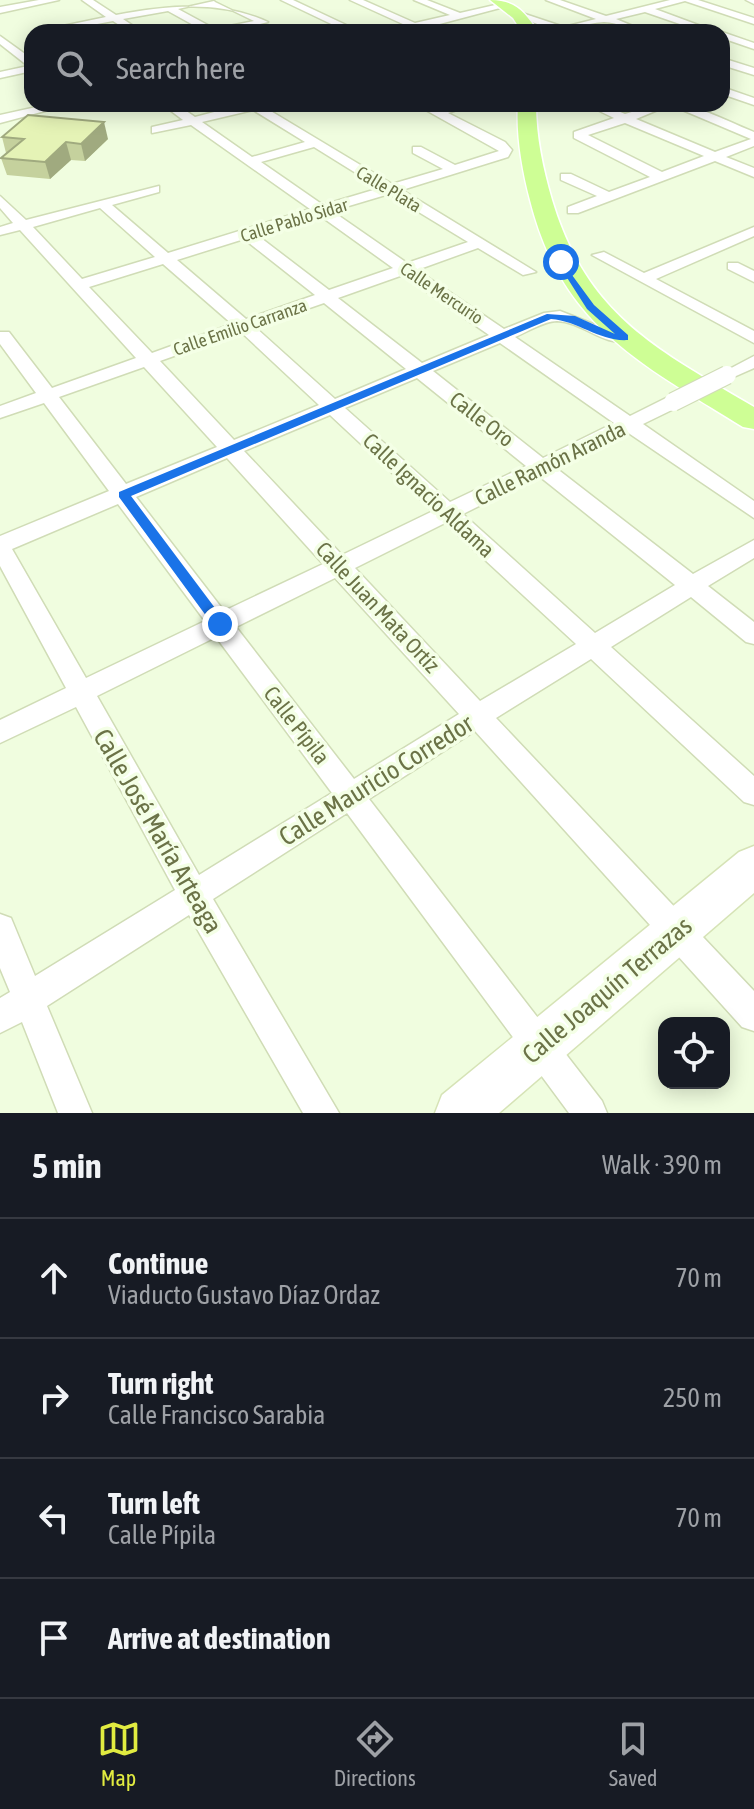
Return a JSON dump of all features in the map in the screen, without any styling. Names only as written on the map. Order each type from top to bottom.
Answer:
[{"type":"main road","points":[[496,4],[520,24]]},
{"type":"main road","points":[[527,112],[526,124],[546,230],[583,297],[625,337],[754,420]]},
{"type":"street","points":[[0,10],[21,3],[54,0]]},
{"type":"street","points":[[87,0],[125,24]]},
{"type":"street","points":[[155,0],[198,24]]},
{"type":"street","points":[[85,24],[210,0]]},
{"type":"street","points":[[218,0],[263,22],[253,24]]},
{"type":"street","points":[[286,0],[338,24]]},
{"type":"street","points":[[419,0],[460,16]]},
{"type":"street","points":[[479,0],[496,4]]},
{"type":"street","points":[[551,0],[619,24]]},
{"type":"street","points":[[617,0],[688,24]]},
{"type":"street","points":[[588,24],[681,0]]},
{"type":"street","points":[[689,0],[754,22]]},
{"type":"street","points":[[358,2],[410,24]]},
{"type":"street","points":[[21,3],[51,24]]},
{"type":"street","points":[[424,24],[496,4]]},
{"type":"street","points":[[312,12],[336,7]]},
{"type":"street","points":[[512,17],[538,24]]},
{"type":"street","points":[[730,31],[754,22]]},
{"type":"street","points":[[0,39],[14,37]]},
{"type":"street","points":[[730,37],[754,46]]},
{"type":"street","points":[[0,39],[24,59]]},
{"type":"street","points":[[730,64],[754,74]]},
{"type":"street","points":[[0,75],[24,68]]},
{"type":"street","points":[[730,84],[754,74]]},
{"type":"street","points":[[730,92],[754,102]]},
{"type":"street","points":[[0,105],[6,117],[27,127]]},
{"type":"street","points":[[6,117],[29,112]]},
{"type":"street","name":"Calle Mercurio","points":[[179,112],[754,511]]},
{"type":"street","points":[[156,130],[226,112]]},
{"type":"street","name":"Calle Plata","points":[[264,112],[528,272]]},
{"type":"street","name":"Calle Pablo Sidar","points":[[79,285],[499,157],[506,150],[438,112]]},
{"type":"street","points":[[610,112],[754,173]]},
{"type":"street","points":[[642,112],[578,135],[659,176]]},
{"type":"street","points":[[695,112],[754,139]]},
{"type":"street","points":[[573,210],[754,139]]},
{"type":"street","points":[[251,161],[315,143]]},
{"type":"street","points":[[417,150],[455,170]]},
{"type":"street","points":[[566,177],[607,196]]},
{"type":"street","points":[[11,228],[154,189]]},
{"type":"street","name":"Calle Juan Mata Ortíz","points":[[0,200],[11,228],[79,285],[754,1015]]},
{"type":"street","name":"Calle Ignacio Aldama","points":[[101,202],[244,326],[754,793]]},
{"type":"street","points":[[645,278],[754,231]]},
{"type":"street","name":"Calle Oro","points":[[247,234],[754,635]]},
{"type":"street","name":"Calle Emilio Carranza","points":[[0,412],[481,242]]},
{"type":"street","points":[[599,255],[754,338]]},
{"type":"street","points":[[733,266],[754,277]]},
{"type":"street","points":[[0,546],[550,316],[572,318],[610,336],[625,337]]},
{"type":"street","name":"Calle Pípila","points":[[3,336],[590,1113]]},
{"type":"street","name":"Calle Ramón Aranda","points":[[0,732],[754,361]]},
{"type":"street","name":"Calle José María Arteaga","points":[[0,546],[194,895],[322,1113]]},
{"type":"street","name":"Calle Mauricio Corredor","points":[[14,1009],[479,715],[754,548]]},
{"type":"street","name":"Calle Joaquín Terrazas","points":[[460,1113],[754,866]]},
{"type":"street","points":[[0,929],[14,1009],[75,1113]]},
{"type":"building","points":[[28,115],[104,122],[81,144],[66,142],[45,162],[1,158],[24,139],[2,137]]},
{"type":"route","points":[[220,624],[123,494],[550,316],[572,318],[610,336],[625,337],[590,307],[561,262]]}]
